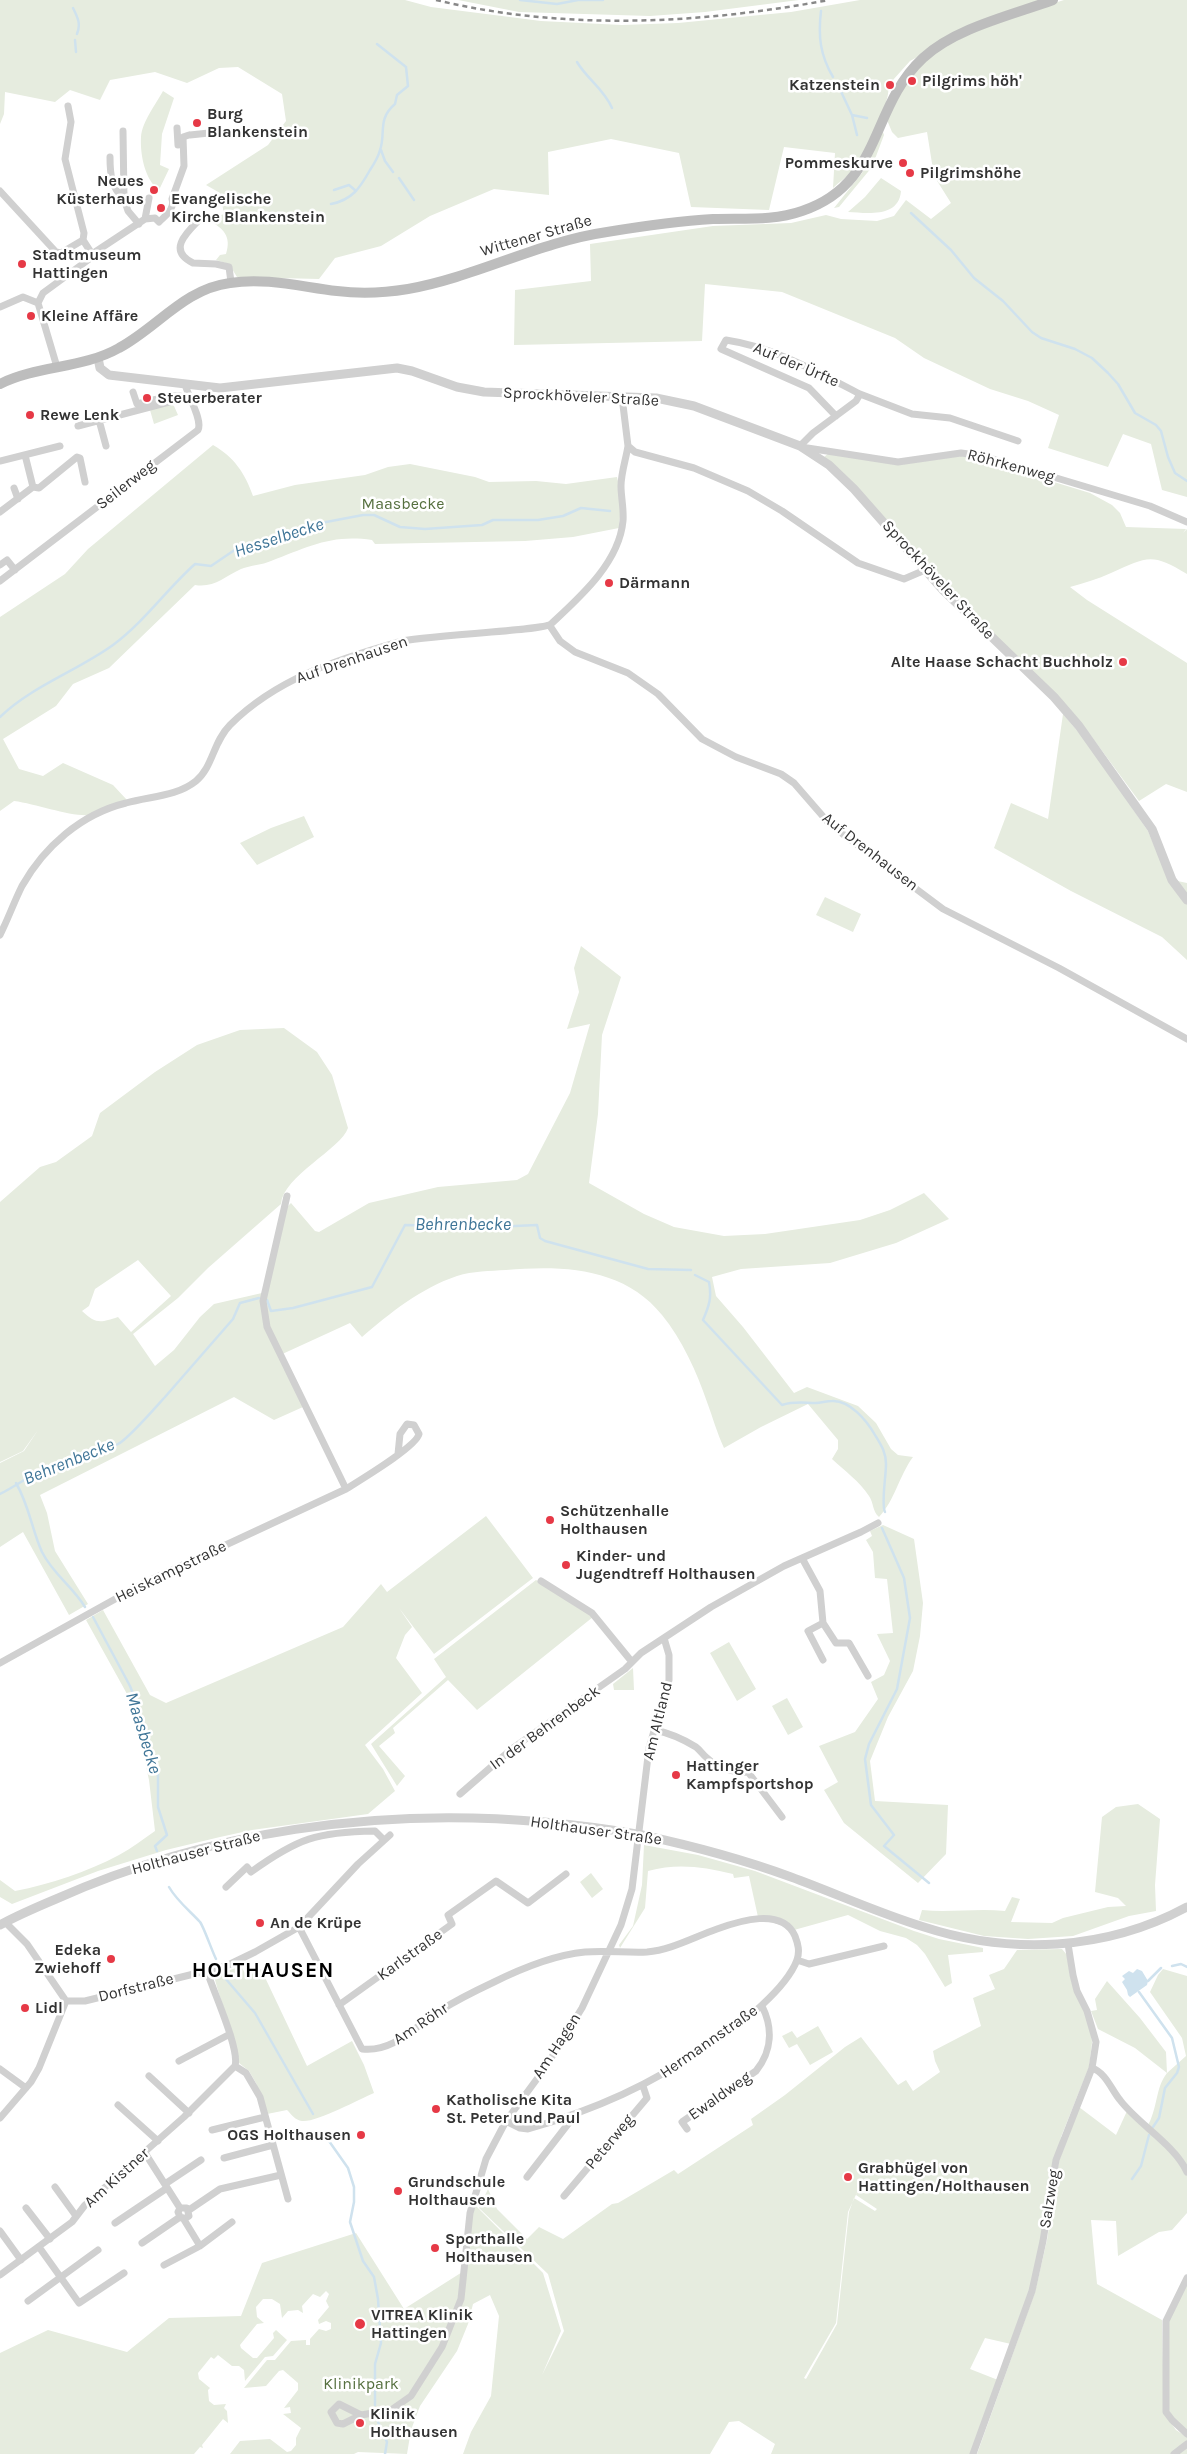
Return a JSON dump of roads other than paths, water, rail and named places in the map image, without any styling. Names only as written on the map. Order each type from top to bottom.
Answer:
[{"type":"main road","name":"Wittener Straße","points":[[0,384],[31,372],[98,358],[120,348],[190,296],[231,282],[258,281],[351,293],[389,292],[426,285],[540,247],[599,233],[699,220],[790,215],[808,209],[839,192],[859,170],[874,143],[898,88],[923,58],[963,34],[1053,0]]},
{"type":"street","points":[[68,106],[71,122],[65,159],[84,233],[83,240],[92,254]]},
{"type":"street","points":[[177,128],[182,173]]},
{"type":"street","points":[[123,131],[124,199],[128,211],[139,224]]},
{"type":"street","points":[[57,367],[38,303],[42,294],[88,260],[92,254],[146,219],[155,218],[159,222],[172,209],[173,195],[184,166],[183,137],[208,133]]},
{"type":"street","points":[[110,157],[112,182],[118,194],[124,199]]},
{"type":"street","points":[[0,191],[58,253],[83,240]]},
{"type":"street","points":[[146,219],[149,198]]},
{"type":"street","points":[[198,221],[184,235],[180,248],[181,253],[193,263],[216,264],[228,267],[231,272],[231,282]]},
{"type":"street","points":[[0,307],[24,297],[38,303]]},
{"type":"street","name":"Auf der Ürfte","points":[[836,416],[809,388],[721,349],[726,340],[759,347],[816,371],[860,394],[912,414],[950,418],[1018,441]]},
{"type":"street","name":"Sprockhöveler Straße","points":[[98,358],[100,368],[109,375],[220,388],[397,368],[412,371],[457,387],[484,392],[656,398],[694,406],[800,446],[829,465],[847,483],[962,609],[1054,697],[1079,726],[1152,829],[1172,880],[1187,900]]},
{"type":"street","name":"Seilerweg","points":[[0,582],[198,430],[200,421],[188,397],[185,384]]},
{"type":"street","points":[[133,392],[137,404],[170,396],[188,397]]},
{"type":"street","name":"Auf der Ürfte","points":[[800,446],[813,433],[856,401],[860,394]]},
{"type":"street","points":[[78,426],[188,397]]},
{"type":"street","points":[[550,626],[588,589],[608,561],[620,537],[623,507],[621,484],[628,446],[622,397]]},
{"type":"street","points":[[99,420],[106,446]]},
{"type":"street","points":[[0,461],[60,446]]},
{"type":"street","points":[[628,446],[635,452],[694,468],[748,491],[782,510],[858,563],[904,579],[925,570]]},
{"type":"street","name":"Röhrkenweg","points":[[800,446],[898,462],[961,453],[983,456],[1150,506],[1187,522]]},
{"type":"street","points":[[25,455],[33,487]]},
{"type":"street","points":[[0,512],[33,487],[39,488],[77,457],[80,458],[85,482]]},
{"type":"street","points":[[14,488],[18,499]]},
{"type":"street","points":[[0,565],[7,560],[15,570]]},
{"type":"street","name":"Auf Drenhausen","points":[[0,934],[37,861],[56,841],[84,820],[111,807],[161,797],[179,791],[196,781],[207,770],[214,746],[228,726],[256,702],[287,682],[321,667],[401,641],[550,626],[560,641],[575,652],[628,673],[658,694],[702,739],[736,757],[781,774],[794,783],[827,821],[943,909],[1058,968],[1187,1039]]},
{"type":"street","points":[[287,1196],[263,1301],[267,1327],[346,1489]]},
{"type":"street","name":"Heiskampstraße","points":[[0,1663],[144,1583],[346,1489],[398,1454]]},
{"type":"street","name":"In der Behrenbeck","points":[[460,1794],[513,1748],[625,1670],[632,1662],[664,1638],[727,1598],[802,1558],[878,1523]]},
{"type":"street","points":[[802,1558],[820,1592],[823,1623],[836,1643],[850,1643],[868,1676]]},
{"type":"street","points":[[541,1581],[592,1614],[632,1662]]},
{"type":"street","points":[[823,1623],[808,1631],[823,1660]]},
{"type":"street","name":"Am Altland","points":[[639,1835],[649,1748],[669,1680],[670,1655],[664,1638]]},
{"type":"street","points":[[655,1730],[667,1733],[697,1748],[708,1760],[725,1769],[738,1773],[748,1772],[782,1818]]},
{"type":"street","name":"Holthauser Straße","points":[[2,1921],[91,1884],[168,1857],[237,1840],[310,1827],[405,1818],[498,1818],[572,1825],[639,1835],[756,1864],[906,1921],[951,1935],[1014,1945],[1068,1944],[1129,1931],[1187,1908]]},
{"type":"street","name":"Dorfstraße","points":[[66,2001],[90,2000],[207,1971],[226,1966],[255,1952],[299,1927],[358,1864],[387,1838],[375,1831],[346,1831],[315,1836],[281,1850],[251,1872],[247,1867],[226,1887]]},
{"type":"street","name":"Am Hagen","points":[[361,2415],[391,2410],[411,2396],[442,2347],[461,2299],[470,2213],[486,2159],[506,2121],[545,2068],[582,2008],[627,1910],[639,1835]]},
{"type":"street","name":"Karlstraße","points":[[338,2005],[452,1924],[448,1916],[496,1881],[528,1902],[566,1874]]},
{"type":"street","points":[[608,1952],[647,1952],[668,1948],[724,1926],[762,1919],[774,1919],[785,1924],[793,1931],[799,1945],[797,1960],[809,1964],[884,1946]]},
{"type":"street","points":[[0,2118],[26,2088],[39,2068],[66,2001],[27,1944],[2,1921]]},
{"type":"street","name":"Am Röhr","points":[[299,1927],[362,2048],[375,2050],[388,2046],[440,2010],[506,1976],[551,1959],[583,1952],[608,1952]]},
{"type":"street","name":"Salzweg","points":[[973,2454],[1032,2291],[1043,2241],[1056,2160],[1092,2068],[1096,2042],[1087,2011],[1077,1991],[1068,1944]]},
{"type":"street","name":"Hermannstraße","points":[[506,2121],[520,2128],[528,2129],[575,2115],[643,2086],[701,2050],[762,2006],[787,1976],[797,1960]]},
{"type":"street","points":[[207,1971],[234,2044],[235,2066],[246,2073],[254,2084],[288,2199]]},
{"type":"street","name":"Ewaldweg","points":[[687,2129],[682,2122],[756,2071],[762,2062],[767,2052],[769,2020],[762,2006]]},
{"type":"street","points":[[179,2061],[230,2034]]},
{"type":"street","name":"Am Kistner","points":[[0,2275],[72,2222],[85,2205],[189,2113],[235,2066]]},
{"type":"street","points":[[1092,2068],[1102,2073],[1126,2108],[1180,2160],[1187,2172]]},
{"type":"street","points":[[0,2069],[26,2088]]},
{"type":"street","points":[[149,2076],[189,2113]]},
{"type":"street","name":"Peterweg","points":[[564,2196],[647,2098],[643,2086]]},
{"type":"street","name":"Am Kistner","points":[[118,2105],[158,2141]]},
{"type":"street","points":[[527,2177],[575,2115]]},
{"type":"street","points":[[212,2130],[265,2117]]},
{"type":"street","points":[[224,2158],[273,2144]]},
{"type":"street","points":[[145,2153],[180,2208],[178,2212],[181,2218],[200,2246]]},
{"type":"street","points":[[115,2223],[201,2160]]},
{"type":"street","points":[[189,2210],[220,2189],[281,2175]]},
{"type":"street","name":"Am Kistner","points":[[55,2187],[76,2216]]},
{"type":"street","points":[[180,2208],[185,2207],[189,2210]]},
{"type":"street","points":[[26,2208],[50,2238]]},
{"type":"street","points":[[142,2243],[181,2218],[189,2216],[189,2210]]},
{"type":"street","points":[[164,2265],[200,2246],[232,2222]]},
{"type":"street","points":[[0,2231],[21,2260]]},
{"type":"street","points":[[38,2247],[79,2304],[124,2273]]},
{"type":"street","points":[[28,2302],[98,2250]]},
{"type":"street","points":[[1187,2278],[1166,2321],[1166,2412],[1187,2434]]},
{"type":"street","points":[[1174,2454],[1187,2444]]},
{"type":"water","points":[[1137,1969],[1142,1971],[1148,1981],[1147,1985],[1130,1997],[1122,1982],[1125,1979],[1122,1976],[1129,1971],[1133,1973]]},
{"type":"waterway","points":[[520,0],[557,4],[578,0],[603,0]]},
{"type":"waterway","points":[[73,8],[79,27],[77,34]]},
{"type":"waterway","points":[[821,11],[821,45],[825,61],[833,77]]},
{"type":"waterway","points":[[75,40],[76,52]]},
{"type":"waterway","points":[[331,204],[345,200],[363,182],[379,153],[386,115],[395,104],[397,95],[408,86],[406,67],[377,44]]},
{"type":"waterway","points":[[577,62],[605,95],[612,108]]},
{"type":"waterway","points":[[837,83],[852,115],[857,135]]},
{"type":"waterway","points":[[852,115],[867,118]]},
{"type":"waterway","points":[[381,150],[385,161],[393,172]]},
{"type":"waterway","points":[[399,178],[414,200]]},
{"type":"waterway","points":[[334,190],[349,185],[356,191]]},
{"type":"waterway","points":[[911,213],[951,250],[974,278],[1003,301],[1032,332],[1041,338],[1075,349],[1092,358],[1108,373],[1118,384],[1135,413],[1156,425],[1161,431],[1168,457],[1175,473],[1187,481]]},
{"type":"waterway","name":"Hesselbecke","points":[[0,717],[40,687],[85,663],[113,645],[135,626],[195,564],[211,566],[239,547],[269,544],[305,526],[363,515],[374,515],[400,527],[425,529],[482,525],[493,520],[538,520],[563,516],[581,508],[610,511]]},
{"type":"waterway","name":"Behrenbecke","points":[[267,1300],[271,1311],[293,1308],[372,1287],[405,1225],[493,1227],[537,1225],[540,1238],[545,1241],[648,1269],[691,1270]]},
{"type":"waterway","name":"Behrenbecke","points":[[695,1275],[709,1282],[709,1302],[703,1320],[782,1405],[839,1402],[857,1412],[872,1429],[885,1456],[883,1503],[885,1512]]},
{"type":"waterway","name":"Behrenbecke","points":[[165,1397],[233,1319],[240,1303],[259,1298]]},
{"type":"waterway","name":"Behrenbecke","points":[[0,1494],[46,1468],[101,1452],[118,1444],[135,1430],[164,1398]]},
{"type":"waterway","name":"Maasbecke","points":[[16,1483],[46,1560],[85,1607]]},
{"type":"waterway","name":"Behrenbecke","points":[[882,1528],[904,1578],[910,1618],[897,1689],[869,1744],[865,1759],[871,1805],[894,1835],[884,1846],[929,1883]]},
{"type":"waterway","name":"Maasbecke","points":[[93,1617],[130,1686],[138,1706],[148,1752],[158,1774],[158,1807],[167,1835],[155,1846],[157,1851]]},
{"type":"waterway","name":"Maasbecke","points":[[169,1887],[200,1922],[216,1959]]},
{"type":"waterway","points":[[1172,1966],[1181,1964],[1187,1967]]},
{"type":"waterway","points":[[1148,1981],[1161,1968]]},
{"type":"waterway","name":"Maasbecke","points":[[225,1978],[255,2013],[313,2114]]},
{"type":"waterway","points":[[1139,1992],[1172,2038],[1179,2067],[1177,2073],[1165,2088],[1159,2118],[1153,2127]]},
{"type":"waterway","name":"Maasbecke","points":[[324,2134],[348,2168],[354,2187],[354,2202],[350,2222],[363,2261],[374,2277],[378,2299],[381,2343],[375,2364],[375,2405]]},
{"type":"waterway","points":[[1132,2179],[1141,2166],[1149,2135]]},
{"type":"waterway","name":"Maasbecke","points":[[378,2422],[387,2442],[385,2454]]},
{"type":"railway","points":[[436,0],[485,10],[534,16],[632,21],[682,19],[731,14],[829,0]]},
{"type":"place","name":"Pilgrims höh'","points":[[912,81]]},
{"type":"place","name":"Katzenstein","points":[[890,85]]},
{"type":"place","name":"Burg Blankenstein","points":[[197,123]]},
{"type":"place","name":"Pommeskurve","points":[[903,163]]},
{"type":"place","name":"Pilgrimshöhe","points":[[910,173]]},
{"type":"place","name":"Neues Küsterhaus","points":[[154,190]]},
{"type":"place","name":"Evangelische Kirche Blankenstein","points":[[161,208]]},
{"type":"place","name":"Stadtmuseum Hattingen","points":[[22,264]]},
{"type":"place","name":"Kleine Affäre","points":[[31,316]]},
{"type":"place","name":"Steuerberater","points":[[147,398]]},
{"type":"place","name":"Rewe Lenk","points":[[30,415]]},
{"type":"place","name":"Därmann","points":[[609,583]]},
{"type":"place","name":"Alte Haase Schacht Buchholz","points":[[1123,662]]},
{"type":"place","name":"Schützenhalle Holthausen","points":[[550,1520]]},
{"type":"place","name":"Kinder- und Jugendtreff Holthausen","points":[[566,1565]]},
{"type":"place","name":"Hattinger Kampfsportshop","points":[[676,1775]]},
{"type":"place","name":"An de Krüpe","points":[[260,1923]]},
{"type":"place","name":"Edeka Zwiehoff","points":[[111,1959]]},
{"type":"place","name":"Lidl","points":[[25,2008]]},
{"type":"place","name":"Katholische Kita St. Peter und Paul","points":[[436,2109]]},
{"type":"place","name":"OGS Holthausen","points":[[361,2135]]},
{"type":"place","name":"Grabhügel von Hattingen/Holthausen","points":[[848,2177]]},
{"type":"place","name":"Grundschule Holthausen","points":[[398,2191]]},
{"type":"place","name":"Sporthalle Holthausen","points":[[435,2248]]},
{"type":"place","name":"VITREA Klinik Hattingen","points":[[360,2324]]},
{"type":"place","name":"Klinik Holthausen","points":[[360,2423]]},
{"type":"district","name":"HOLTHAUSEN","points":[[263,1971]]},
{"type":"park label","name":"Klinikpark","points":[[361,2384]]}]
